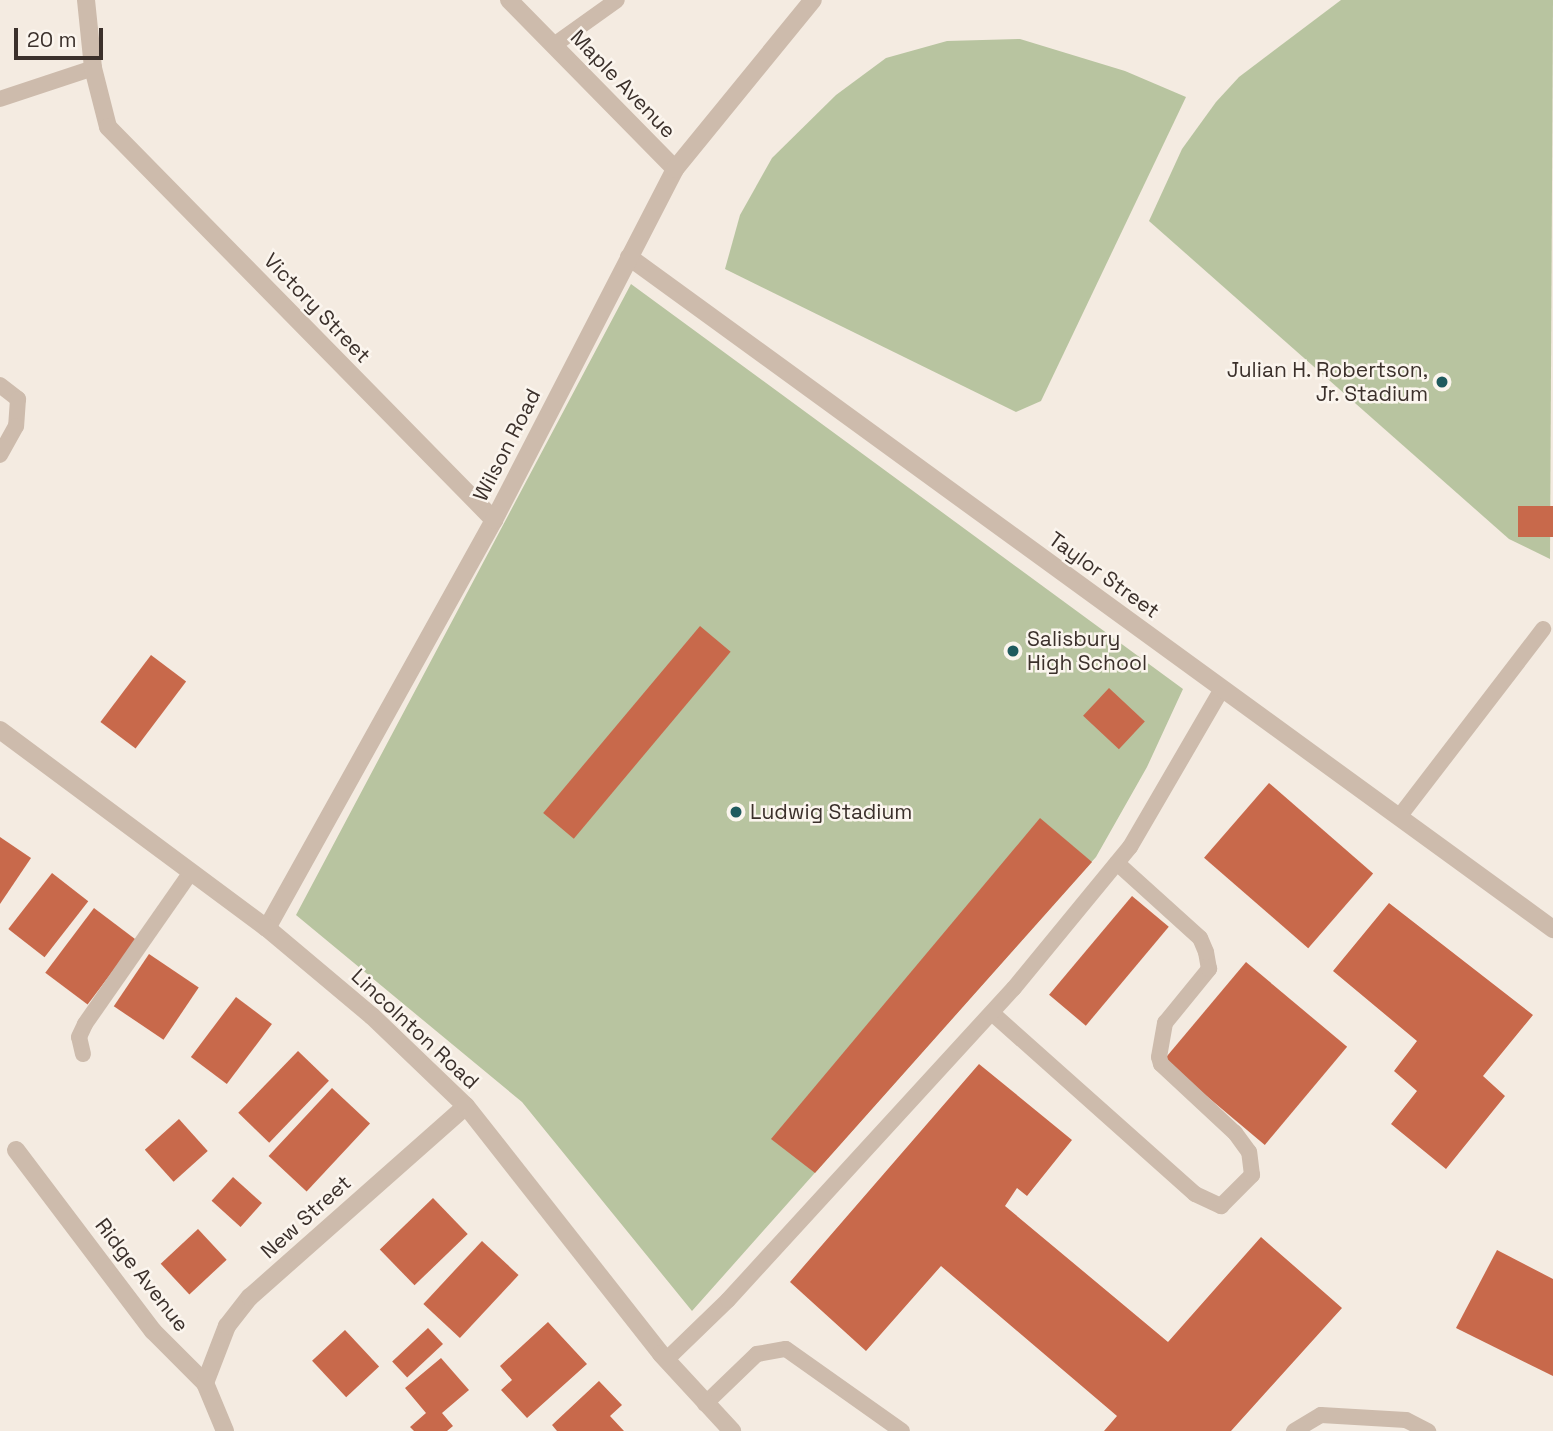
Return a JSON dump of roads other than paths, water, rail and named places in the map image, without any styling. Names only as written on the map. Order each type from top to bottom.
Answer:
[{"type":"street","points":[[86,0],[93,68]]},
{"type":"street","name":"Maple Avenue","points":[[509,0],[675,169]]},
{"type":"street","name":"Wilson Road","points":[[267,928],[494,520],[675,169],[813,0]]},
{"type":"street","name":"Victory Street","points":[[93,68],[108,127],[494,520]]},
{"type":"street","name":"Taylor Street","points":[[629,257],[1553,929]]},
{"type":"street","name":"Lincolnton Road","points":[[0,730],[267,928],[372,1016],[466,1106],[666,1360],[732,1431]]},
{"type":"street","name":"New Street","points":[[205,1383],[227,1326],[250,1297],[466,1106]]},
{"type":"street","name":"Ridge Avenue","points":[[16,1150],[153,1331],[205,1383],[225,1431]]},
{"type":"lane","points":[[554,45],[617,0]]},
{"type":"lane","points":[[0,99],[93,68]]},
{"type":"lane","points":[[0,385],[18,399],[16,426],[0,455]]},
{"type":"lane","points":[[1399,817],[1543,629]]},
{"type":"lane","points":[[666,1360],[728,1300],[992,1013],[1117,863],[1223,689]]},
{"type":"lane","points":[[992,1013],[1195,1194],[1221,1206],[1251,1175],[1249,1152],[1236,1133],[1161,1064],[1159,1057],[1165,1023],[1209,969],[1206,952],[1200,939],[1117,863]]},
{"type":"lane","points":[[83,1054],[79,1037],[85,1024],[191,872]]},
{"type":"lane","points":[[705,1404],[757,1354],[786,1349],[902,1431]]},
{"type":"lane","points":[[1294,1431],[1321,1415],[1369,1425],[1406,1420],[1428,1431]]},
{"type":"place","name":"Julian H. Robertson, Jr. Stadium","points":[[1442,382]]},
{"type":"place","name":"Salisbury High School","points":[[1013,651]]},
{"type":"place","name":"Ludwig Stadium","points":[[736,812]]}]
